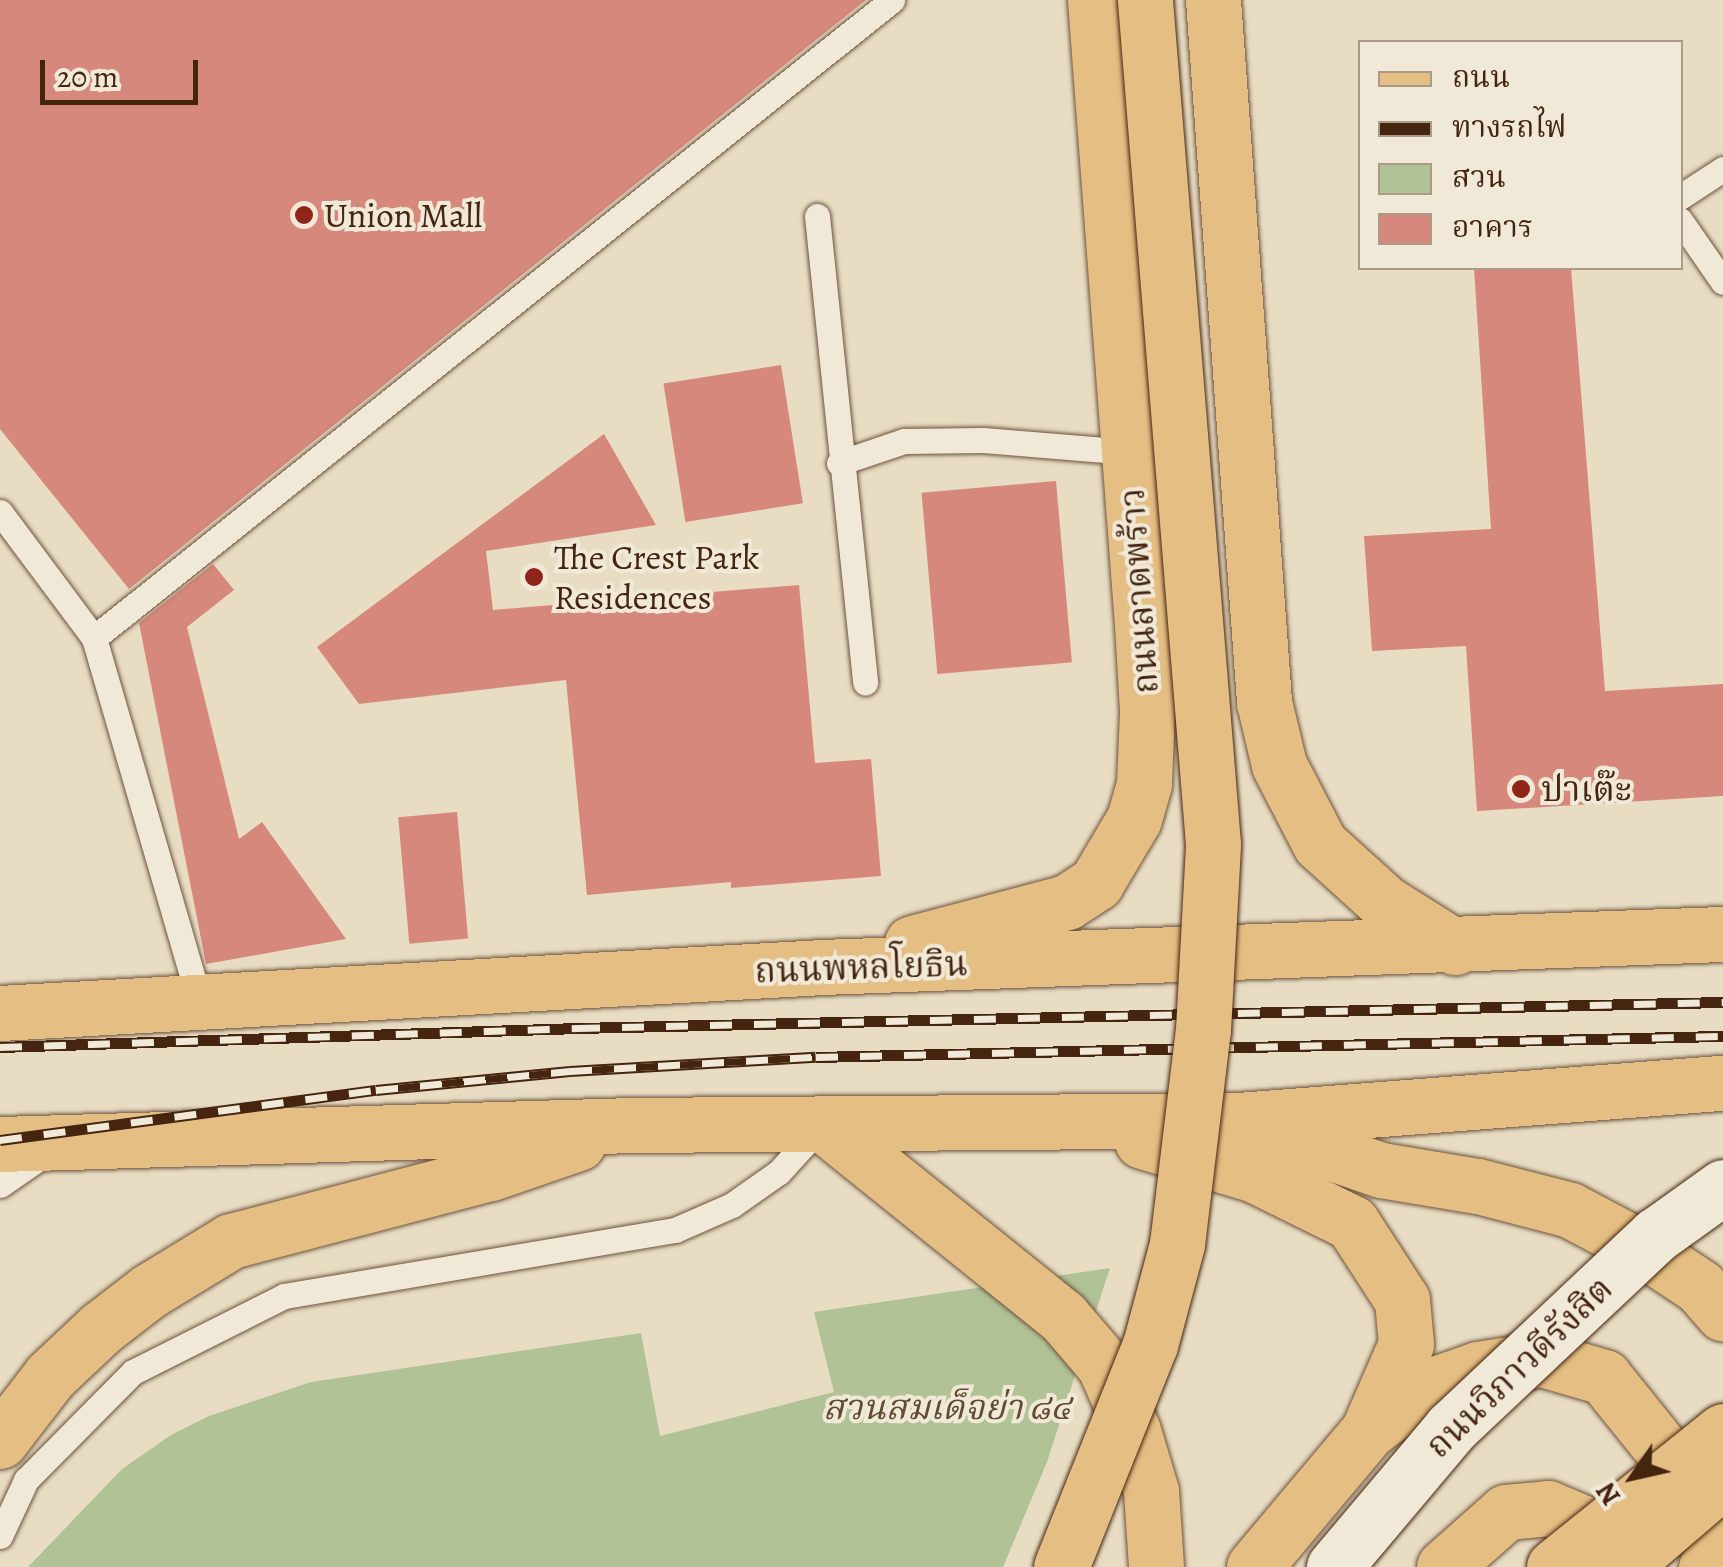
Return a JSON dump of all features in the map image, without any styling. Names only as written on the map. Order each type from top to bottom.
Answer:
[{"type":"main road","name":"ถนนลาดพร้าว","points":[[822,967],[1067,902],[1096,883],[1134,819],[1144,783],[1148,711],[1095,0]]},
{"type":"main road","points":[[1060,1567],[1150,1345],[1176,1244],[1203,1030],[1212,863],[1144,0]]},
{"type":"main road","points":[[1214,0],[1264,702],[1278,765],[1320,844],[1386,903],[1455,947]]},
{"type":"main road","points":[[1142,625],[1172,660],[1202,668],[1232,657],[1259,627]]},
{"type":"main road","name":"ถนนพหลโยธิน","points":[[0,1013],[822,967],[1455,947],[1710,931]]},
{"type":"main road","points":[[0,1144],[633,1125],[1238,1120],[1723,1084]]},
{"type":"main road","points":[[1642,1092],[1723,1120]]},
{"type":"main road","points":[[1238,1120],[1382,1170],[1478,1186],[1570,1210],[1640,1247],[1700,1287],[1723,1314]]},
{"type":"main road","points":[[1081,1123],[1255,1175],[1352,1223],[1402,1300],[1406,1344],[1368,1432]]},
{"type":"main road","points":[[823,1124],[1063,1317],[1104,1365],[1133,1431],[1150,1491],[1156,1567]]},
{"type":"main road","points":[[0,1441],[50,1376],[101,1328],[149,1291],[231,1241],[491,1173],[633,1125]]},
{"type":"main road","name":"ถนนวิภาวดีรังสิต","points":[[1334,1567],[1450,1428],[1656,1235],[1723,1187]]},
{"type":"main road","points":[[1254,1567],[1368,1432],[1427,1387],[1478,1368],[1542,1359],[1604,1377],[1723,1525]]},
{"type":"main road","points":[[1554,1567],[1723,1431]]},
{"type":"main road","points":[[1622,1567],[1723,1480]]},
{"type":"main road","points":[[1444,1567],[1506,1512],[1548,1508],[1606,1533],[1638,1567]]},
{"type":"main road","points":[[1706,1567],[1723,1552]]},
{"type":"lane","points":[[94,638],[892,0]]},
{"type":"lane","points":[[1683,196],[1723,169]]},
{"type":"lane","points":[[816,216],[839,464],[865,683]]},
{"type":"lane","points":[[1683,224],[1723,282]]},
{"type":"lane","points":[[839,464],[904,441],[983,440],[1130,452]]},
{"type":"lane","points":[[0,512],[94,638],[199,1000]]},
{"type":"lane","points":[[0,1536],[26,1480],[132,1372],[284,1296],[675,1230],[732,1206],[779,1172],[823,1124]]},
{"type":"lane","points":[[0,1185],[61,1143]]},
{"type":"green space","name":"สวนสมเด็จย่า ๘๔","points":[[1110,1268],[1047,1462],[1003,1567],[28,1567],[122,1469],[171,1435],[209,1416],[311,1382],[641,1333],[660,1436],[834,1392],[814,1312]]},
{"type":"building","name":"Union Mall","points":[[0,0],[866,0],[129,589],[0,429]]},
{"type":"building","points":[[1474,270],[1571,270],[1605,691],[1723,684],[1723,796],[1477,811],[1466,646],[1372,651],[1364,536],[1491,529]]},
{"type":"building","points":[[781,365],[803,503],[685,522],[663,384]]},
{"type":"building","points":[[604,434],[656,525],[486,551],[493,610],[799,585],[815,763],[871,759],[881,876],[731,888],[731,882],[587,895],[566,680],[359,704],[317,647]]},
{"type":"building","points":[[1056,481],[1072,662],[937,674],[922,493]]},
{"type":"building","points":[[213,564],[234,590],[187,627],[239,839],[262,822],[346,939],[206,964],[139,623]]},
{"type":"building","points":[[457,812],[468,939],[409,944],[398,817]]},
{"type":"railway","points":[[0,1047],[578,1028],[1723,1002]]},
{"type":"railway","points":[[0,1140],[376,1090],[570,1071],[816,1057],[1723,1036]]},
{"type":"place","name":"Union Mall","points":[[304,215]]},
{"type":"place","name":"The Crest Park Residences","points":[[534,577]]},
{"type":"place","name":"ปาเต๊ะ","points":[[1521,789]]}]
